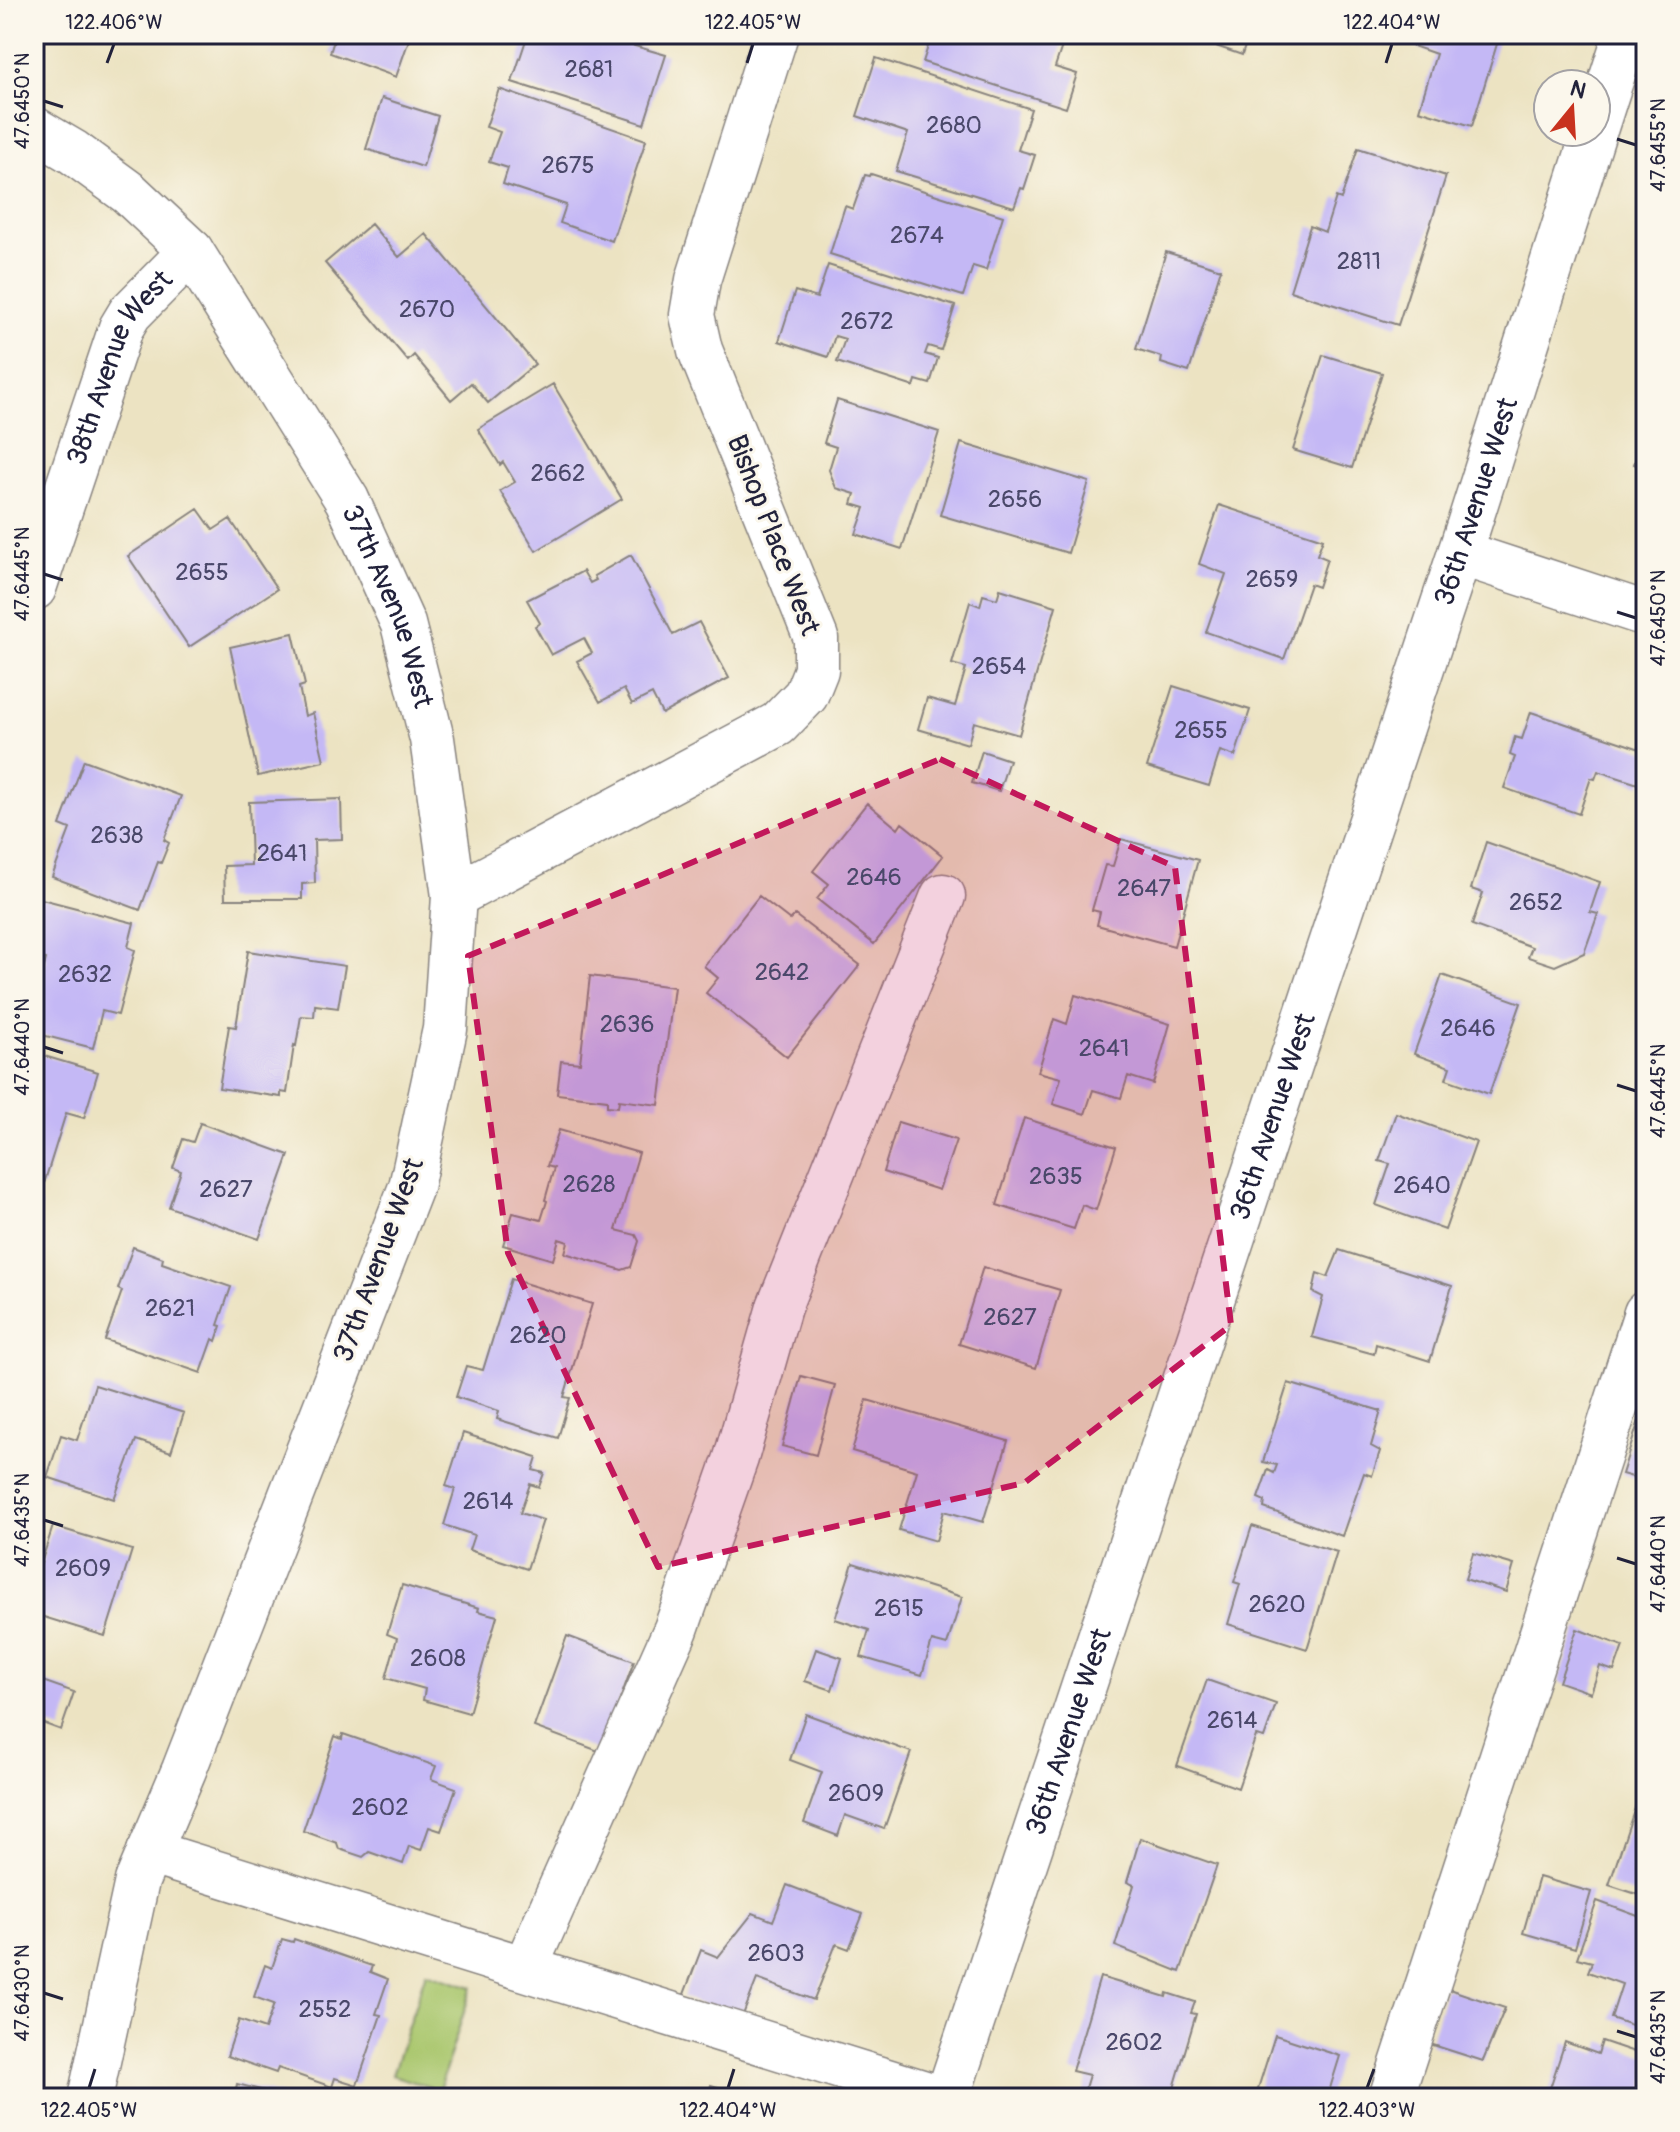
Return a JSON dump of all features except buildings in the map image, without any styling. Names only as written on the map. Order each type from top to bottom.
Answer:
[{"type":"street","name":"Bishop Place West","points":[[454,896],[778,724],[806,695],[816,670],[816,638],[700,350],[692,315],[698,280],[776,34]]},
{"type":"street","name":"36th Avenue West","points":[[1612,77],[1626,34]]},
{"type":"street","name":"37th Avenue West","points":[[34,129],[73,152],[129,193],[191,251],[347,500],[403,624],[432,739],[454,896],[445,1029],[411,1187],[190,1755],[137,1881],[90,2098]]},
{"type":"street","name":"36th Avenue West","points":[[947,2098],[1460,553],[1589,148]]},
{"type":"street","name":"38th Avenue West","points":[[34,588],[121,328],[130,313],[191,251]]},
{"type":"street","points":[[1460,553],[1646,614]]},
{"type":"street","points":[[525,1968],[676,1629],[736,1458],[779,1307],[943,896]]},
{"type":"street","points":[[1391,2098],[1646,1313]]},
{"type":"street","points":[[149,1852],[941,2098]]},
{"type":"highlighted area","points":[[940,759],[1175,867],[1231,1325],[1024,1483],[658,1567],[508,1253],[468,956]]},
{"type":"green space","points":[[426,1972],[472,1987],[439,2090],[392,2075]]}]
